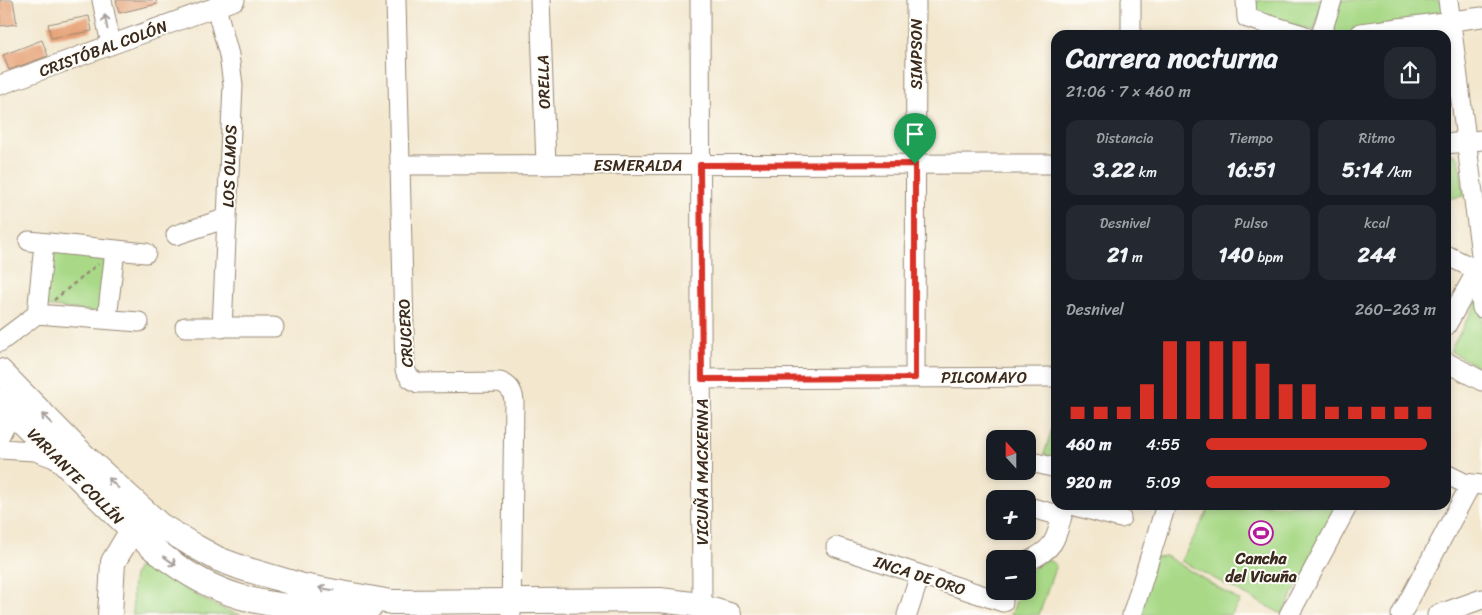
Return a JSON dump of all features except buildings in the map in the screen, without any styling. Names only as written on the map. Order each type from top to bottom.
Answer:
[{"type":"main road","name":"VARIANTE COLLÍN","points":[[0,371],[71,457],[90,489],[137,521]]},
{"type":"main road","name":"VARIANTE COLLÍN","points":[[3,403],[71,457]]},
{"type":"main road","points":[[71,457],[137,521],[181,569],[216,588],[302,612],[361,608],[391,602]]},
{"type":"main road","points":[[90,489],[103,508],[110,528],[113,562],[110,615]]},
{"type":"main road","points":[[113,562],[137,521]]},
{"type":"main road","points":[[137,521],[171,533],[218,559],[242,568],[303,586],[391,602],[511,608],[660,600],[678,601],[702,611],[729,615]]},
{"type":"street","points":[[102,0],[111,45]]},
{"type":"street","name":"CRISTÓBAL COLÓN","points":[[0,85],[235,0]]},
{"type":"street","name":"CRUCERO","points":[[396,0],[404,365],[407,375],[414,381],[423,383],[500,382],[510,388],[514,396],[511,608]]},
{"type":"street","name":"ORELLA","points":[[540,0],[546,165]]},
{"type":"street","name":"VICUÑA MACKENNA","points":[[700,0],[702,611]]},
{"type":"street","name":"SIMPSON","points":[[915,378],[916,0]]},
{"type":"street","points":[[1131,30],[1132,0]]},
{"type":"street","points":[[1246,0],[1246,18],[1286,30]]},
{"type":"street","points":[[1323,30],[1332,0]]},
{"type":"street","points":[[1448,0],[1475,141],[1482,308]]},
{"type":"street","name":"LOS OLMOS","points":[[216,7],[229,55],[232,77],[222,328]]},
{"type":"street","points":[[1389,30],[1482,17]]},
{"type":"street","points":[[1451,143],[1475,141]]},
{"type":"street","name":"ESMERALDA","points":[[400,166],[1051,164]]},
{"type":"street","points":[[176,235],[227,218]]},
{"type":"street","points":[[37,314],[36,243],[146,253]]},
{"type":"street","points":[[108,319],[115,250]]},
{"type":"street","points":[[1451,256],[1480,264]]},
{"type":"street","points":[[1451,317],[1480,264]]},
{"type":"street","points":[[0,342],[37,314],[139,322]]},
{"type":"street","points":[[185,327],[274,327]]},
{"type":"street","points":[[1451,365],[1482,381]]},
{"type":"street","name":"PILCOMAYO","points":[[702,379],[1051,377]]},
{"type":"street","points":[[0,435],[7,421],[3,403]]},
{"type":"street","points":[[0,448],[71,457]]},
{"type":"street","points":[[1036,463],[1051,467]]},
{"type":"street","points":[[1401,615],[1476,485],[1451,476]]},
{"type":"street","points":[[1036,507],[1051,508]]},
{"type":"street","points":[[1036,557],[1054,543],[1066,510]]},
{"type":"street","points":[[1072,510],[1121,518]]},
{"type":"street","points":[[1132,615],[1164,510]]},
{"type":"street","points":[[1298,612],[1346,510]]},
{"type":"street","name":"INCA DE ORO","points":[[836,547],[1003,603]]},
{"type":"street","points":[[907,615],[920,575]]},
{"type":"street","points":[[1437,615],[1482,599]]},
{"type":"path","points":[[37,314],[115,250]]},
{"type":"green space","points":[[1252,0],[1323,0],[1314,30],[1252,14]]},
{"type":"green space","points":[[1339,0],[1444,0],[1446,17],[1381,30],[1330,30]]},
{"type":"green space","points":[[1451,154],[1455,154],[1459,158],[1464,196],[1451,198]]},
{"type":"green space","points":[[51,249],[110,256],[104,313],[45,306]]},
{"type":"green space","points":[[1481,294],[1482,369],[1451,352]]},
{"type":"green space","points":[[1051,432],[1051,456],[1044,454]]},
{"type":"green space","name":"Cancha del Vicuña","points":[[1208,510],[1338,510],[1282,614],[1181,561]]},
{"type":"green space","points":[[1166,556],[1240,601],[1231,615],[1138,615],[1155,557]]},
{"type":"green space","points":[[1047,559],[1056,565],[1039,615],[1011,615],[1017,600],[1036,600],[1036,567]]},
{"type":"green space","points":[[141,562],[201,598],[241,615],[133,615],[133,580]]},
{"type":"place","name":"Cancha del Vicuña","points":[[1261,533]]},
{"type":"route","points":[[915,164],[915,378],[702,379],[700,165],[915,164]]}]
